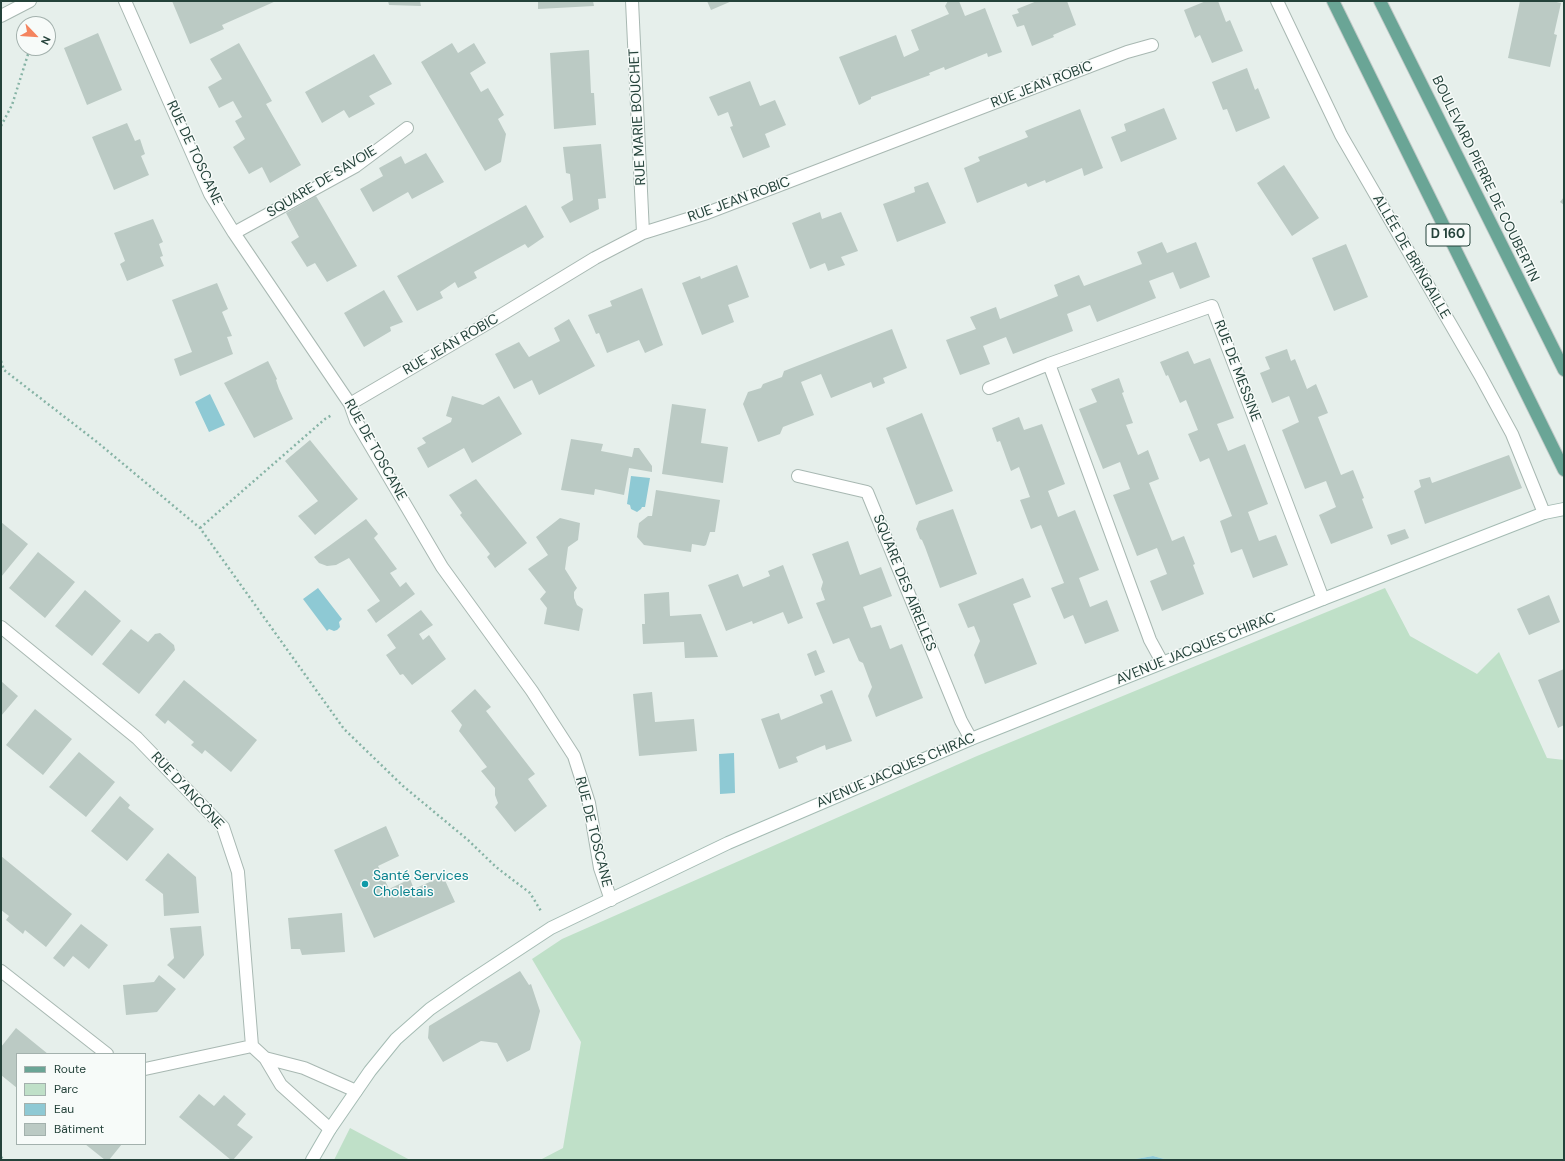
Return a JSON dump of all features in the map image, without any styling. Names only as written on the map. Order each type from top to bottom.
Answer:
[{"type":"main road","name":"D 160","points":[[1333,1],[1564,470]]},
{"type":"main road","name":"BOULEVARD PIERRE DE COUBERTIN","points":[[1380,1],[1564,370]]},
{"type":"street","points":[[1,16],[30,1]]},
{"type":"street","name":"RUE DE TOSCANE","points":[[125,1],[210,194],[234,233],[350,404],[356,421],[442,567],[532,691],[574,756],[589,803],[600,868],[611,900]]},
{"type":"street","name":"RUE MARIE BOUCHET","points":[[632,1],[643,233]]},
{"type":"street","name":"ALLÉE DE BRINGAILLE","points":[[1277,1],[1341,135],[1480,375],[1512,434],[1544,513]]},
{"type":"street","name":"RUE JEAN ROBIC","points":[[350,404],[488,324],[595,258],[643,233],[707,213],[1127,52],[1152,45]]},
{"type":"street","name":"SQUARE DE SAVOIE","points":[[234,233],[356,166],[407,128]]},
{"type":"street","name":"RUE DE MESSINE","points":[[989,388],[1049,364],[1212,306],[1323,599]]},
{"type":"street","points":[[1049,364],[1150,640],[1162,662]]},
{"type":"street","name":"SQUARE DES AIRELLES","points":[[798,476],[867,492],[961,721],[971,739]]},
{"type":"street","name":"AVENUE JACQUES CHIRAC","points":[[312,1160],[330,1129],[356,1091],[396,1038],[430,1009],[551,928],[728,843],[971,739],[1162,662],[1544,513],[1564,509]]},
{"type":"street","name":"RUE D’ANCÔNE","points":[[1,627],[137,738],[223,827],[238,872],[252,1046]]},
{"type":"street","points":[[1,971],[106,1053]]},
{"type":"street","points":[[146,1068],[252,1046],[266,1058],[281,1085],[330,1129]]},
{"type":"street","points":[[266,1058],[304,1068],[356,1091]]},
{"type":"path","points":[[1,126],[12,105],[27,56]]},
{"type":"path","points":[[1,361],[4,370],[97,442],[200,528],[344,729],[402,786],[468,840],[496,867],[530,893],[551,928]]},
{"type":"path","points":[[200,528],[325,419],[350,404]]},
{"type":"path","points":[[1,1157],[4,1160]]},
{"type":"green space","points":[[1385,588],[1410,636],[1477,674],[1499,652],[1547,758],[1564,760],[1564,1160],[1168,1160],[1153,1156],[1130,1160],[540,1160],[563,1148],[581,1042],[532,959],[562,939],[977,756]]},
{"type":"green space","points":[[350,1128],[410,1160],[334,1160]]},
{"type":"water","points":[[210,394],[225,425],[209,432],[195,402]]},
{"type":"water","points":[[631,476],[650,478],[645,507],[642,507],[637,512],[631,509],[630,505],[627,504]]},
{"type":"water","points":[[318,588],[342,619],[339,622],[340,627],[337,630],[334,631],[329,629],[327,631],[303,599]]},
{"type":"water","points":[[734,753],[735,793],[720,794],[719,754]]},
{"type":"water","points":[[1153,1156],[1168,1160],[1130,1160]]},
{"type":"building","points":[[172,1],[276,1],[222,25],[224,29],[190,44]]},
{"type":"building","points":[[388,1],[420,1],[421,6],[389,5]]},
{"type":"building","points":[[538,1],[593,1],[594,6],[538,9]]},
{"type":"building","points":[[707,1],[732,1],[711,10]]},
{"type":"building","points":[[948,1],[959,1],[965,16],[985,8],[1002,52],[988,57],[987,53],[945,70],[944,67],[929,73],[930,75],[871,97],[871,99],[859,105],[839,57],[896,35],[904,57],[919,50],[911,30],[949,14],[945,6]]},
{"type":"building","points":[[1037,1],[1067,1],[1076,25],[1053,35],[1054,37],[1032,46],[1024,25],[1017,27],[1012,15],[1019,13],[1017,9]]},
{"type":"building","points":[[1206,1],[1218,1],[1226,22],[1230,20],[1243,51],[1212,63],[1200,35],[1195,38],[1184,10]]},
{"type":"building","points":[[1520,1],[1552,1],[1561,3],[1554,34],[1557,35],[1550,67],[1508,58]]},
{"type":"building","points":[[98,33],[122,90],[87,105],[64,48]]},
{"type":"building","points":[[239,43],[272,101],[266,104],[301,165],[270,183],[262,167],[249,174],[233,147],[245,139],[235,121],[242,117],[233,101],[219,108],[208,87],[222,79],[210,59]]},
{"type":"building","points":[[452,43],[458,53],[474,43],[486,63],[470,73],[481,92],[488,88],[504,115],[498,119],[506,134],[501,162],[485,171],[421,62]]},
{"type":"building","points":[[589,50],[591,93],[594,93],[596,125],[554,129],[550,53]]},
{"type":"building","points":[[374,54],[392,84],[369,96],[375,104],[349,118],[344,110],[322,123],[305,92]]},
{"type":"building","points":[[1247,68],[1255,90],[1258,88],[1270,118],[1236,132],[1227,109],[1223,110],[1212,82]]},
{"type":"building","points":[[750,81],[760,106],[775,100],[786,125],[765,134],[770,147],[743,158],[730,127],[733,126],[728,112],[718,116],[709,97]]},
{"type":"building","points":[[1164,108],[1177,139],[1121,162],[1111,137],[1126,131],[1124,124]]},
{"type":"building","points":[[1080,109],[1103,168],[1084,176],[1082,168],[1046,183],[1045,180],[1028,187],[1026,183],[977,203],[964,168],[980,161],[978,157],[1028,137],[1025,131]]},
{"type":"building","points":[[127,123],[135,141],[140,139],[145,154],[141,156],[149,175],[114,190],[92,137]]},
{"type":"building","points":[[601,144],[606,198],[598,199],[599,209],[570,223],[561,207],[573,200],[570,174],[566,173],[563,147]]},
{"type":"building","points":[[426,153],[444,182],[412,199],[408,192],[373,212],[360,189],[383,176],[379,168],[401,156],[405,164]]},
{"type":"building","points":[[1284,165],[1319,218],[1292,236],[1257,183]]},
{"type":"building","points":[[928,182],[946,223],[897,242],[883,204],[915,192],[914,187]]},
{"type":"building","points":[[316,196],[357,266],[327,282],[315,263],[307,267],[291,242],[299,237],[286,213]]},
{"type":"building","points":[[1564,197],[1564,205],[1560,202]]},
{"type":"building","points":[[526,205],[544,237],[528,248],[525,244],[474,272],[477,278],[458,288],[455,282],[440,292],[443,298],[417,311],[397,276]]},
{"type":"building","points":[[820,212],[822,219],[841,212],[858,251],[841,257],[845,265],[828,271],[825,263],[810,269],[792,223]]},
{"type":"building","points":[[153,219],[163,242],[159,244],[163,256],[160,257],[164,266],[127,281],[120,264],[125,261],[114,233]]},
{"type":"building","points":[[1162,242],[1167,253],[1196,242],[1210,277],[1180,289],[1173,272],[1149,281],[1156,298],[1097,322],[1090,305],[1067,314],[1073,331],[1013,354],[1006,337],[983,346],[990,364],[960,375],[946,340],[976,329],[970,317],[996,307],[1000,319],[1058,296],[1054,285],[1079,275],[1084,286],[1142,264],[1137,252]]},
{"type":"building","points":[[1346,244],[1368,297],[1334,311],[1312,258]]},
{"type":"building","points":[[737,265],[749,297],[728,305],[734,322],[702,335],[682,283],[700,276],[701,279]]},
{"type":"building","points":[[217,283],[228,309],[222,312],[232,336],[227,337],[233,354],[180,376],[174,359],[192,352],[172,300]]},
{"type":"building","points":[[642,288],[663,345],[645,353],[639,340],[607,353],[599,333],[596,334],[588,315],[612,306],[610,301]]},
{"type":"building","points":[[384,290],[403,322],[390,327],[391,331],[364,347],[344,313]]},
{"type":"building","points":[[569,319],[595,366],[539,395],[532,380],[514,389],[495,354],[519,342],[529,357],[560,341],[554,328]]},
{"type":"building","points":[[892,329],[907,368],[883,378],[885,383],[873,388],[871,382],[831,398],[821,374],[801,382],[814,415],[783,427],[780,434],[758,442],[743,404],[748,392],[761,388],[763,384],[782,377],[784,371]]},
{"type":"building","points":[[1287,349],[1291,361],[1295,359],[1307,389],[1316,384],[1328,413],[1318,417],[1341,475],[1353,470],[1364,498],[1362,499],[1373,528],[1331,544],[1319,515],[1336,507],[1326,481],[1305,489],[1282,430],[1299,422],[1289,396],[1272,403],[1260,373],[1270,369],[1265,357]]},
{"type":"building","points":[[1188,351],[1194,364],[1210,358],[1234,418],[1217,424],[1228,451],[1245,444],[1268,504],[1248,512],[1259,541],[1276,535],[1288,565],[1253,578],[1242,549],[1231,553],[1220,521],[1232,516],[1209,458],[1200,462],[1188,434],[1198,430],[1186,400],[1180,403],[1168,375],[1166,376],[1160,362]]},
{"type":"building","points":[[268,361],[293,419],[254,438],[224,383]]},
{"type":"building","points":[[1119,378],[1124,392],[1122,393],[1133,423],[1126,425],[1138,455],[1148,450],[1159,479],[1149,483],[1172,541],[1184,536],[1195,564],[1193,565],[1204,594],[1162,611],[1150,581],[1167,574],[1157,548],[1137,556],[1113,495],[1130,489],[1120,462],[1103,469],[1079,409],[1097,402],[1091,389]]},
{"type":"building","points":[[452,396],[483,405],[499,396],[522,434],[472,463],[464,448],[428,468],[417,448],[426,443],[422,438],[451,422],[452,418],[446,416]]},
{"type":"building","points":[[672,404],[706,409],[701,443],[728,447],[723,483],[662,474]]},
{"type":"building","points":[[922,413],[953,491],[916,505],[886,428]]},
{"type":"building","points":[[1019,417],[1024,430],[1042,424],[1065,484],[1048,491],[1058,517],[1075,510],[1099,570],[1079,578],[1090,607],[1107,600],[1119,631],[1085,644],[1073,615],[1064,619],[1051,588],[1064,583],[1041,525],[1031,529],[1020,500],[1030,497],[1019,467],[1011,471],[1000,441],[997,442],[992,428]]},
{"type":"building","points":[[571,439],[603,444],[601,451],[632,457],[634,448],[639,448],[652,466],[652,472],[629,468],[624,495],[595,489],[594,495],[561,490]]},
{"type":"building","points":[[310,440],[358,499],[315,535],[298,516],[318,501],[285,461]]},
{"type":"building","points":[[1509,455],[1522,488],[1425,524],[1414,491],[1421,487],[1419,480],[1430,477],[1432,483]]},
{"type":"building","points":[[476,479],[527,543],[495,568],[487,557],[490,554],[460,515],[462,513],[449,495]]},
{"type":"building","points":[[656,490],[720,500],[715,532],[710,532],[706,545],[692,544],[691,552],[644,545],[637,537],[639,523],[648,516],[652,516]]},
{"type":"building","points":[[953,509],[977,574],[940,588],[925,547],[916,529],[919,521]]},
{"type":"building","points":[[560,518],[580,523],[578,540],[568,547],[565,569],[577,588],[574,592],[574,598],[577,605],[583,609],[579,631],[544,624],[547,608],[540,599],[546,592],[528,569],[548,555],[536,537]]},
{"type":"building","points":[[366,519],[378,534],[374,538],[397,569],[390,573],[400,587],[406,582],[415,594],[376,623],[367,610],[380,601],[349,558],[336,565],[327,566],[319,563],[314,557]]},
{"type":"building","points":[[1,522],[28,544],[1,577]]},
{"type":"building","points":[[1405,529],[1409,538],[1391,545],[1387,535]]},
{"type":"building","points":[[848,541],[860,575],[881,567],[892,596],[863,607],[871,628],[881,625],[890,649],[902,644],[923,698],[876,717],[868,696],[872,687],[863,663],[859,661],[849,638],[833,644],[816,603],[825,600],[821,589],[823,582],[812,554]]},
{"type":"building","points":[[38,552],[75,582],[45,618],[9,588]]},
{"type":"building","points":[[783,565],[803,618],[788,624],[783,612],[753,624],[752,621],[726,631],[708,585],[738,574],[743,587],[770,576],[768,571]]},
{"type":"building","points":[[1023,578],[1031,597],[1013,604],[1037,664],[985,684],[974,655],[980,641],[974,626],[968,628],[958,604]]},
{"type":"building","points":[[85,590],[121,621],[92,656],[55,626]]},
{"type":"building","points":[[669,592],[670,616],[701,614],[718,657],[685,658],[684,642],[643,644],[642,624],[645,624],[644,594]]},
{"type":"building","points":[[1549,595],[1560,622],[1529,635],[1517,609]]},
{"type":"building","points":[[421,610],[433,625],[419,634],[423,640],[429,635],[446,659],[412,685],[403,674],[400,675],[386,655],[396,648],[387,635]]},
{"type":"building","points":[[131,629],[148,642],[155,634],[160,633],[174,645],[175,650],[139,694],[102,664]]},
{"type":"building","points":[[816,650],[825,672],[815,676],[807,654]]},
{"type":"building","points":[[1564,669],[1564,725],[1558,728],[1538,680]]},
{"type":"building","points":[[184,680],[257,740],[231,772],[205,750],[202,754],[191,745],[194,742],[168,720],[165,724],[155,715]]},
{"type":"building","points":[[1,681],[18,696],[1,716]]},
{"type":"building","points":[[475,689],[491,707],[486,711],[535,774],[528,779],[547,806],[515,832],[495,807],[498,803],[495,795],[495,788],[481,771],[487,767],[459,731],[462,725],[451,711]]},
{"type":"building","points":[[832,690],[852,741],[826,750],[825,745],[796,757],[798,762],[779,769],[761,719],[779,713],[781,720],[823,703],[820,695]]},
{"type":"building","points":[[652,692],[655,722],[694,719],[697,751],[639,756],[633,694]]},
{"type":"building","points":[[35,709],[72,739],[43,775],[6,745]]},
{"type":"building","points":[[79,752],[115,782],[86,817],[49,787]]},
{"type":"building","points":[[120,796],[130,805],[128,808],[154,829],[127,861],[91,831]]},
{"type":"building","name":"Santé Services Choletais","points":[[386,826],[399,856],[378,866],[389,889],[410,879],[414,889],[443,876],[455,902],[374,938],[334,850]]},
{"type":"building","points":[[168,853],[196,877],[199,913],[164,916],[163,894],[145,880]]},
{"type":"building","points":[[1,856],[72,914],[46,947],[25,930],[23,934],[6,920],[9,916],[1,910]]},
{"type":"building","points":[[342,913],[345,952],[302,955],[300,949],[291,949],[288,918]]},
{"type":"building","points":[[81,924],[108,945],[89,969],[73,956],[64,967],[53,958]]},
{"type":"building","points":[[201,926],[204,955],[184,979],[167,965],[174,958],[170,928]]},
{"type":"building","points":[[520,971],[529,985],[531,984],[540,1011],[530,1050],[507,1062],[497,1043],[481,1041],[443,1062],[428,1038],[429,1026]]},
{"type":"building","points":[[159,975],[176,989],[157,1012],[126,1015],[123,985],[154,982]]},
{"type":"building","points":[[16,1028],[47,1053],[16,1053],[16,1087],[1,1075],[1,1047]]},
{"type":"building","points":[[199,1094],[214,1106],[224,1095],[246,1114],[237,1125],[253,1137],[233,1160],[231,1160],[179,1117]]},
{"type":"building","points":[[86,1145],[121,1145],[109,1160],[105,1160]]},
{"type":"place","name":"Santé Services Choletais","points":[[365,884]]}]
